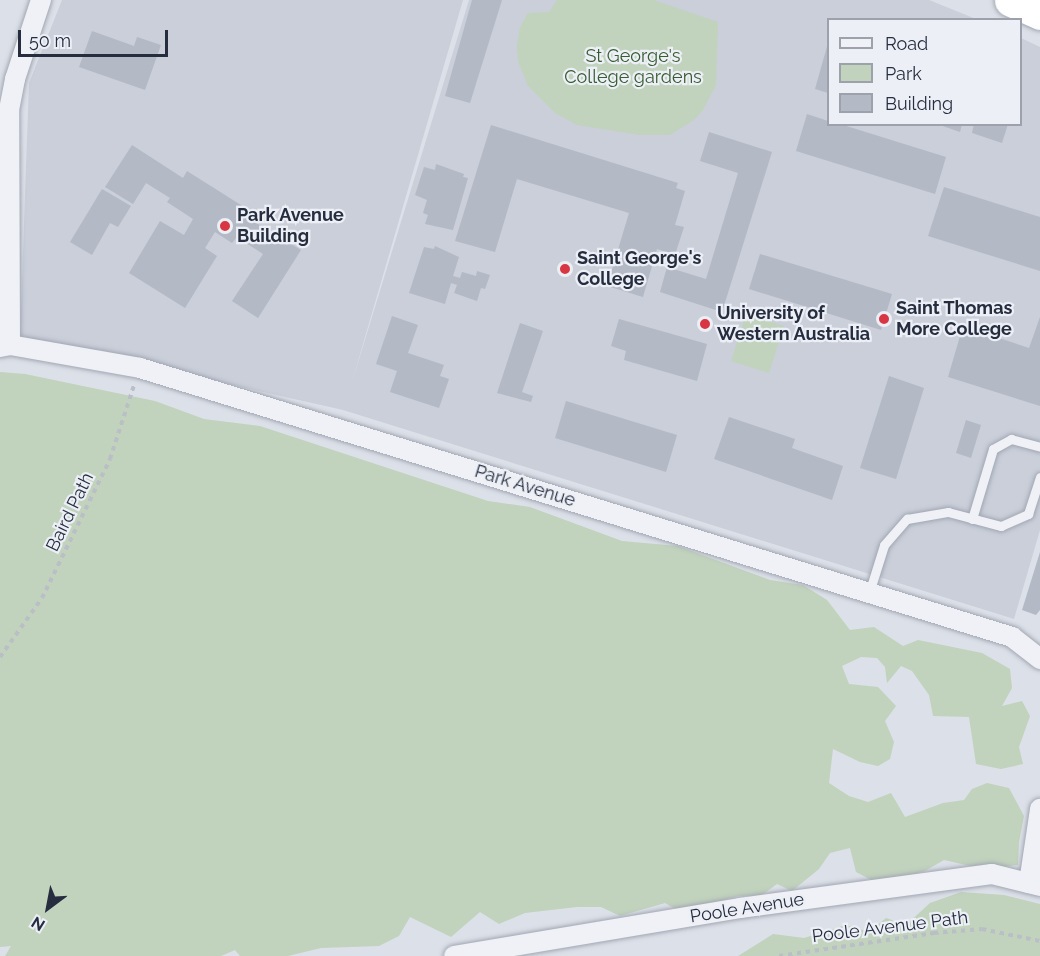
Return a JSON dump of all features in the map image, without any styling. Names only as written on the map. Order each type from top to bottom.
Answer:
[{"type":"highway","points":[[1011,0],[1040,13]]},
{"type":"street","points":[[5,346],[9,110],[15,79],[41,0]]},
{"type":"street","name":"Park Avenue","points":[[5,346],[140,368],[1012,637],[1040,659]]},
{"type":"street","points":[[1034,885],[1040,809]]},
{"type":"street","name":"Poole Avenue","points":[[454,956],[740,908],[992,874],[1034,885]]},
{"type":"lane","points":[[972,519],[993,449],[1011,439],[1040,447]]},
{"type":"lane","points":[[869,593],[884,545],[908,519],[948,512],[1001,526],[1028,514],[1040,477]]},
{"type":"path","name":"Baird Path","points":[[0,657],[42,598],[105,470],[140,368]]},
{"type":"path","name":"Poole Avenue Path","points":[[779,956],[934,933],[982,929],[1040,941]]},
{"type":"shaded area","name":"University of Western Australia","points":[[62,0],[463,0],[352,382],[469,0],[929,0],[974,18],[827,18],[827,126],[1022,126],[1022,38],[1040,47],[1040,530],[1014,619],[343,410],[20,337],[29,83]]},
{"type":"green space","name":"St George's College gardens","points":[[557,0],[654,0],[718,22],[716,85],[703,110],[694,120],[670,135],[640,135],[577,125],[555,113],[528,86],[518,61],[517,46],[520,27],[528,13],[549,12]]},
{"type":"green space","points":[[746,314],[784,326],[769,373],[731,361]]},
{"type":"green space","points":[[0,372],[25,374],[155,401],[204,419],[260,426],[488,501],[530,507],[622,541],[678,546],[770,580],[803,585],[827,600],[850,630],[874,627],[903,646],[918,640],[982,653],[1010,669],[1012,688],[1002,706],[1022,701],[1030,716],[1019,747],[1023,764],[1001,769],[976,764],[969,717],[933,716],[929,695],[912,671],[901,666],[887,683],[885,667],[877,658],[861,657],[842,666],[849,684],[878,687],[896,706],[885,721],[894,742],[890,759],[878,766],[860,762],[833,749],[829,783],[849,796],[868,802],[891,793],[905,817],[943,803],[964,800],[972,789],[987,783],[1009,788],[1024,816],[1019,842],[1018,865],[984,869],[944,860],[925,871],[881,885],[856,872],[850,848],[830,853],[819,869],[792,891],[777,884],[762,895],[738,896],[681,912],[665,903],[620,916],[601,907],[577,907],[525,913],[499,924],[480,912],[451,937],[410,917],[399,936],[379,946],[321,948],[288,956],[240,956],[235,950],[221,956],[5,956],[11,946],[0,947]]},
{"type":"green space","points":[[961,892],[1004,895],[1040,904],[1040,956],[738,956],[773,934],[804,938],[846,925],[869,932],[886,918],[906,925],[930,903]]},
{"type":"building","points":[[472,0],[502,0],[470,103],[445,96]]},
{"type":"building","points":[[92,31],[134,46],[137,37],[161,45],[145,90],[79,67]]},
{"type":"building","points":[[827,47],[827,93],[815,89]]},
{"type":"building","points":[[807,114],[827,121],[827,126],[846,126],[946,157],[935,194],[796,151]]},
{"type":"building","points":[[491,125],[678,183],[676,188],[685,191],[675,225],[684,227],[675,255],[657,249],[643,297],[607,286],[629,213],[517,179],[495,252],[455,241]]},
{"type":"building","points":[[943,126],[962,126],[960,132]]},
{"type":"building","points":[[974,126],[1007,126],[1002,143],[972,133]]},
{"type":"building","points":[[709,132],[772,152],[722,312],[660,292],[667,267],[706,279],[738,173],[700,161]]},
{"type":"building","name":"Park Avenue Building","points":[[132,145],[183,178],[187,171],[252,212],[248,218],[301,250],[258,318],[232,301],[263,254],[237,237],[232,243],[215,232],[205,248],[217,256],[185,308],[129,273],[160,221],[184,235],[193,219],[167,202],[170,198],[146,183],[133,204],[105,187]]},
{"type":"building","points":[[436,164],[464,174],[463,177],[468,178],[453,230],[425,224],[428,215],[423,213],[427,200],[415,195],[424,167],[435,170]]},
{"type":"building","points":[[944,187],[1040,217],[1040,271],[928,236]]},
{"type":"building","points":[[102,189],[131,206],[118,227],[110,223],[92,255],[70,242]]},
{"type":"building","points":[[435,246],[459,257],[453,276],[460,278],[462,272],[476,276],[477,271],[490,275],[485,289],[481,288],[477,301],[454,293],[457,285],[451,283],[445,304],[409,293],[424,247],[434,249]]},
{"type":"building","points":[[760,254],[892,294],[881,330],[749,289]]},
{"type":"building","points":[[392,316],[418,325],[408,353],[444,365],[440,376],[449,379],[439,408],[390,392],[397,371],[376,364]]},
{"type":"building","points":[[1040,317],[1040,406],[948,377],[963,326],[1029,348]]},
{"type":"building","points":[[619,319],[707,344],[697,381],[624,360],[626,351],[611,346]]},
{"type":"building","points":[[520,323],[543,331],[522,392],[533,396],[531,402],[497,393]]},
{"type":"building","points":[[889,376],[924,388],[896,479],[860,468]]},
{"type":"building","points":[[566,401],[677,435],[666,472],[555,438]]},
{"type":"building","points":[[729,417],[795,439],[792,448],[843,466],[832,500],[714,459]]},
{"type":"building","points":[[966,420],[981,425],[971,458],[956,453]]},
{"type":"building","points":[[1040,552],[1040,610],[1036,615],[1022,610]]},
{"type":"place","name":"Park Avenue Building","points":[[225,226]]},
{"type":"place","name":"Saint George's College","points":[[565,269]]},
{"type":"place","name":"Saint Thomas More College","points":[[884,319]]},
{"type":"place","name":"University of Western Australia","points":[[705,324]]}]
